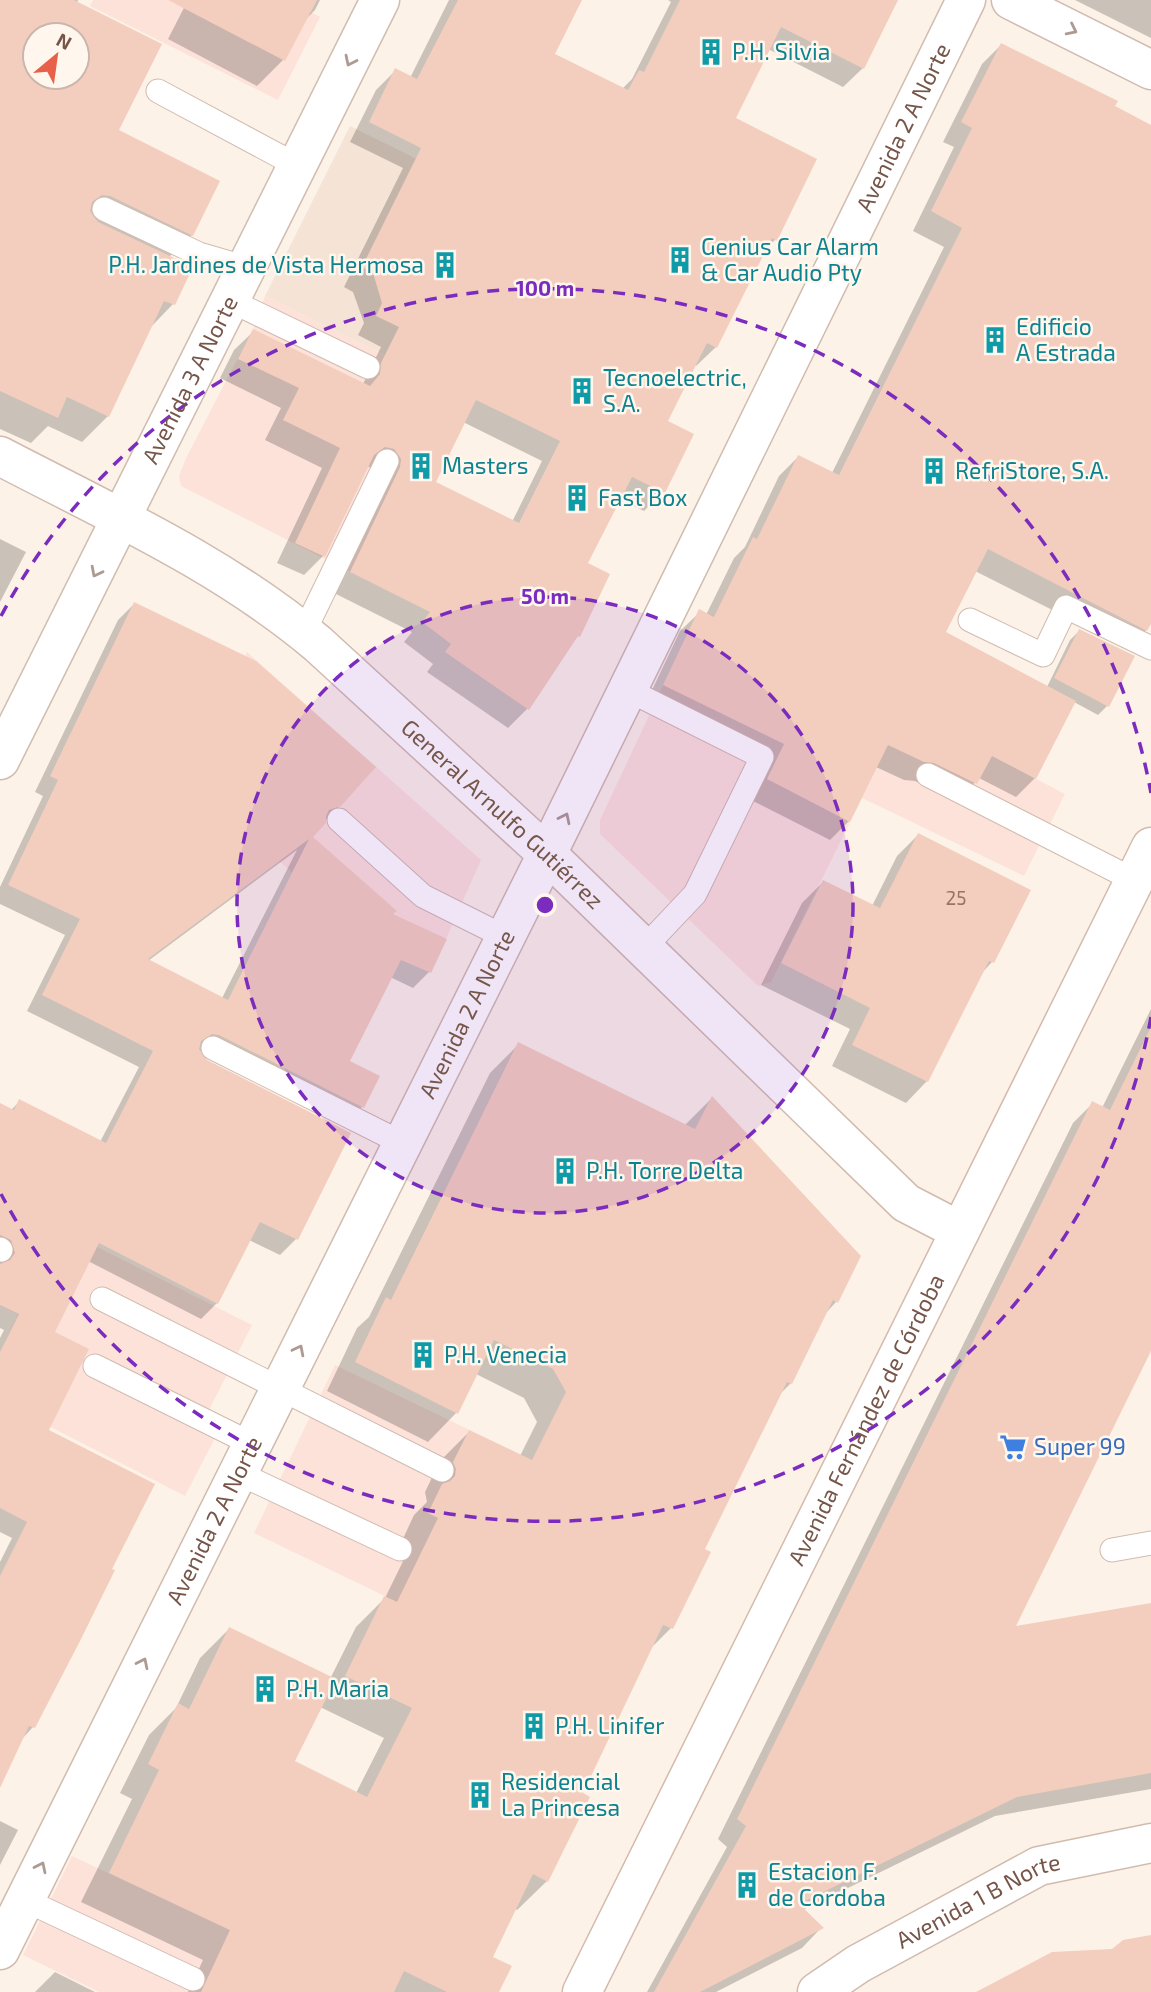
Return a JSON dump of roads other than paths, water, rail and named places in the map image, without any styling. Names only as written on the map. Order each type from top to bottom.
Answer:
[{"type":"street","name":"Avenida 3 A Norte","points":[[0,760],[380,0]]},
{"type":"street","name":"Avenida 2 A Norte","points":[[0,1950],[547,854],[966,0]]},
{"type":"street","points":[[1011,0],[1151,69]]},
{"type":"street","name":"General Arnulfo Gutiérrez","points":[[0,456],[221,573],[279,611],[547,854],[906,1203],[960,1231]]},
{"type":"street","name":"Avenida Fernández de Córdoba","points":[[582,1992],[1151,847]]},
{"type":"street","name":"Avenida 1 B Norte","points":[[817,1992],[858,1964],[1039,1866],[1151,1843]]},
{"type":"lane","points":[[158,91],[298,166]]},
{"type":"lane","points":[[104,209],[199,254],[239,284],[368,366]]},
{"type":"lane","points":[[304,632],[387,461]]},
{"type":"lane","points":[[970,620],[1043,656],[1066,607],[1151,648]]},
{"type":"lane","points":[[628,690],[762,757],[695,894],[643,949]]},
{"type":"lane","points":[[928,775],[1134,880]]},
{"type":"lane","points":[[339,820],[423,896],[505,937]]},
{"type":"lane","points":[[214,1048],[402,1143]]},
{"type":"lane","points":[[102,1299],[442,1470]]},
{"type":"lane","points":[[95,1366],[245,1459],[400,1549]]},
{"type":"lane","points":[[1112,1550],[1151,1542]]},
{"type":"lane","points":[[25,1900],[193,1979]]},
{"type":"place","name":"P.H. Silvia","points":[[711,52]]},
{"type":"place","name":"Genius Car Alarm & Car Audio Pty","points":[[680,260]]},
{"type":"place","name":"P.H. Jardines de Vista Hermosa","points":[[445,265]]},
{"type":"place","name":"Edificio A Estrada","points":[[995,340]]},
{"type":"place","name":"Tecnoelectric, S.A.","points":[[582,391]]},
{"type":"place","name":"Masters","points":[[421,466]]},
{"type":"place","name":"RefriStore, S.A.","points":[[934,471]]},
{"type":"place","name":"Fast Box","points":[[577,498]]},
{"type":"place","name":"P.H. Torre Delta","points":[[565,1171]]},
{"type":"place","name":"P.H. Venecia","points":[[423,1355]]},
{"type":"place","name":"Super 99","points":[[1013,1447]]},
{"type":"place","name":"P.H. Maria","points":[[265,1689]]},
{"type":"place","name":"P.H. Linifer","points":[[534,1726]]},
{"type":"place","name":"Residencial La Princesa","points":[[480,1795]]},
{"type":"place","name":"Estacion F. de Cordoba","points":[[747,1885]]}]
